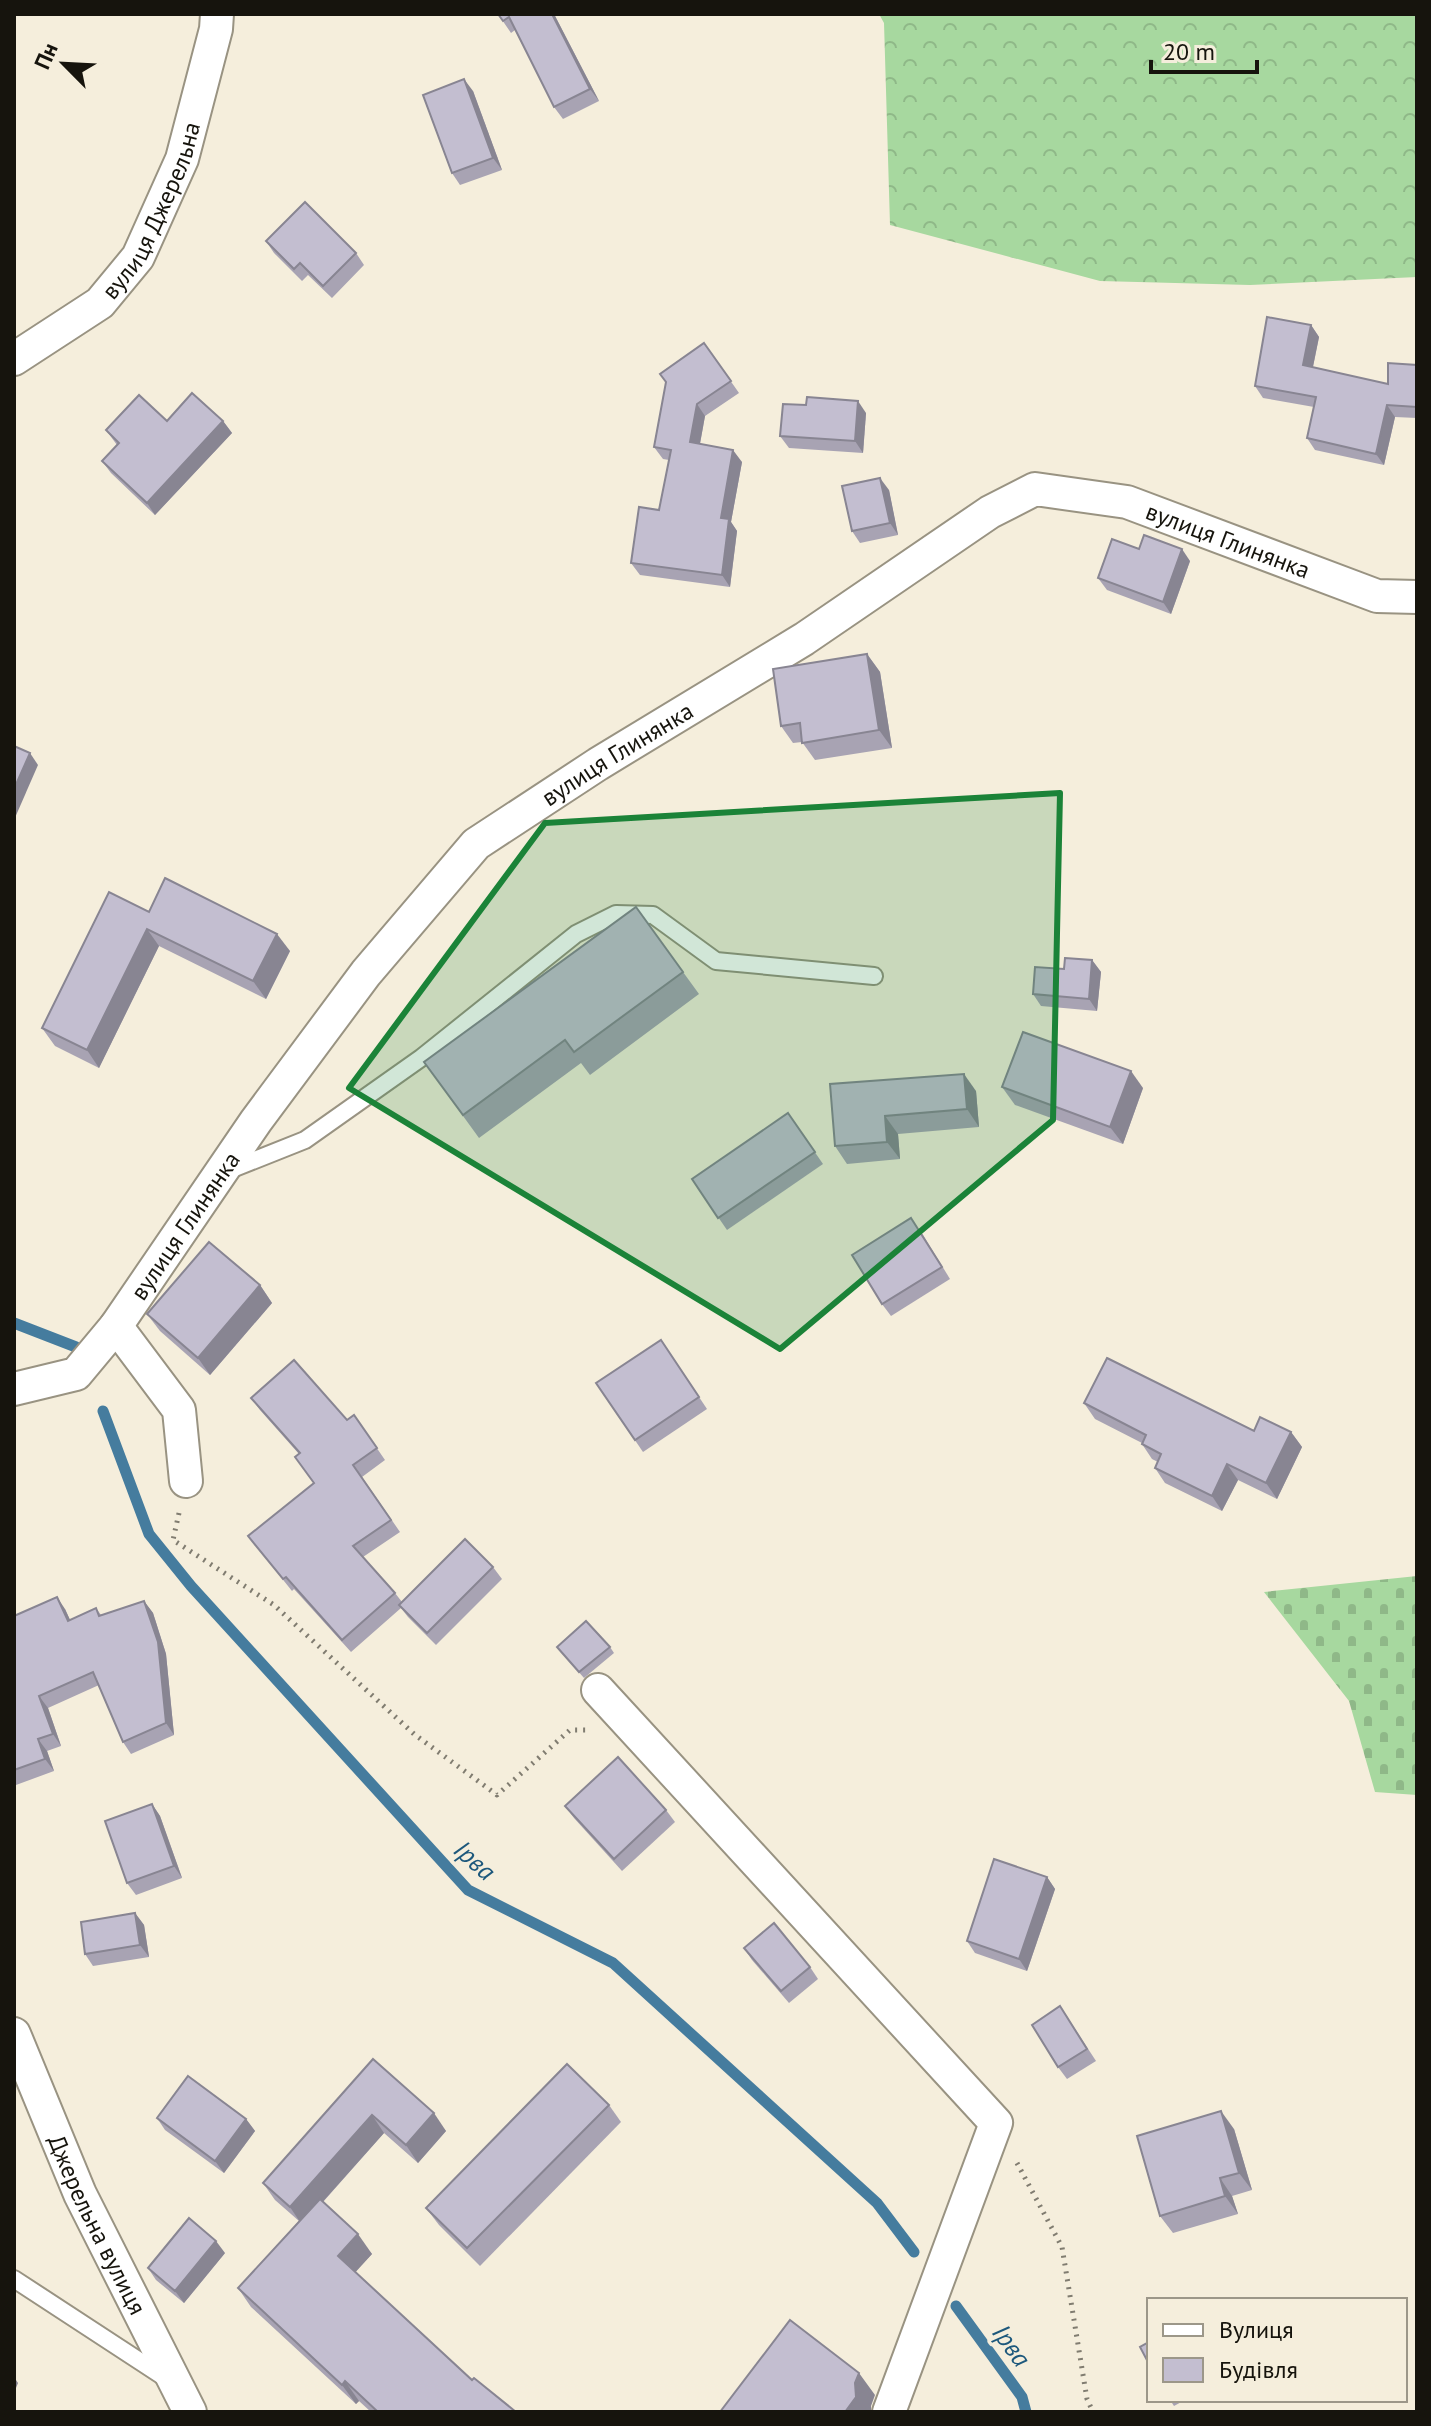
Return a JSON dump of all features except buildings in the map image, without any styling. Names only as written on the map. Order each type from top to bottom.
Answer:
[{"type":"street","name":"вулиця Джерельна","points":[[14,359],[100,303],[138,257],[182,159],[216,29],[217,14]]},
{"type":"street","name":"вулиця Глинянка","points":[[14,1389],[76,1374],[116,1326],[220,1174],[366,973],[476,844],[598,764],[804,639],[990,512],[1035,489],[1127,502],[1377,596],[1417,597]]},
{"type":"street","points":[[116,1326],[179,1410],[186,1481]]},
{"type":"street","points":[[598,1690],[996,2123],[889,2412]]},
{"type":"street","name":"Джерельна вулиця","points":[[14,2034],[80,2194],[184,2399]]},
{"type":"lane","points":[[220,1174],[305,1140],[421,1058],[576,934],[616,914],[653,915],[716,961],[874,976]]},
{"type":"lane","points":[[14,2279],[184,2399]]},
{"type":"path","points":[[186,1481],[173,1540],[274,1605],[414,1734],[497,1795],[570,1730],[634,1731]]},
{"type":"path","points":[[996,2123],[1062,2247],[1087,2399],[1093,2412]]},
{"type":"highlighted area","points":[[1060,793],[1053,1120],[780,1349],[349,1088],[545,823]]},
{"type":"green space","points":[[879,14],[1417,14],[1417,277],[1250,285],[1100,281],[890,225],[884,23]]},
{"type":"green space","points":[[1417,1576],[1417,1795],[1375,1792],[1349,1701],[1264,1592]]},
{"type":"waterway","name":"Ірва","points":[[14,1323],[76,1347]]},
{"type":"waterway","name":"Ірва","points":[[103,1411],[149,1534],[191,1586],[468,1890],[613,1963],[877,2203],[914,2252]]},
{"type":"waterway","name":"Ірва","points":[[956,2306],[1022,2397],[1026,2412]]}]
